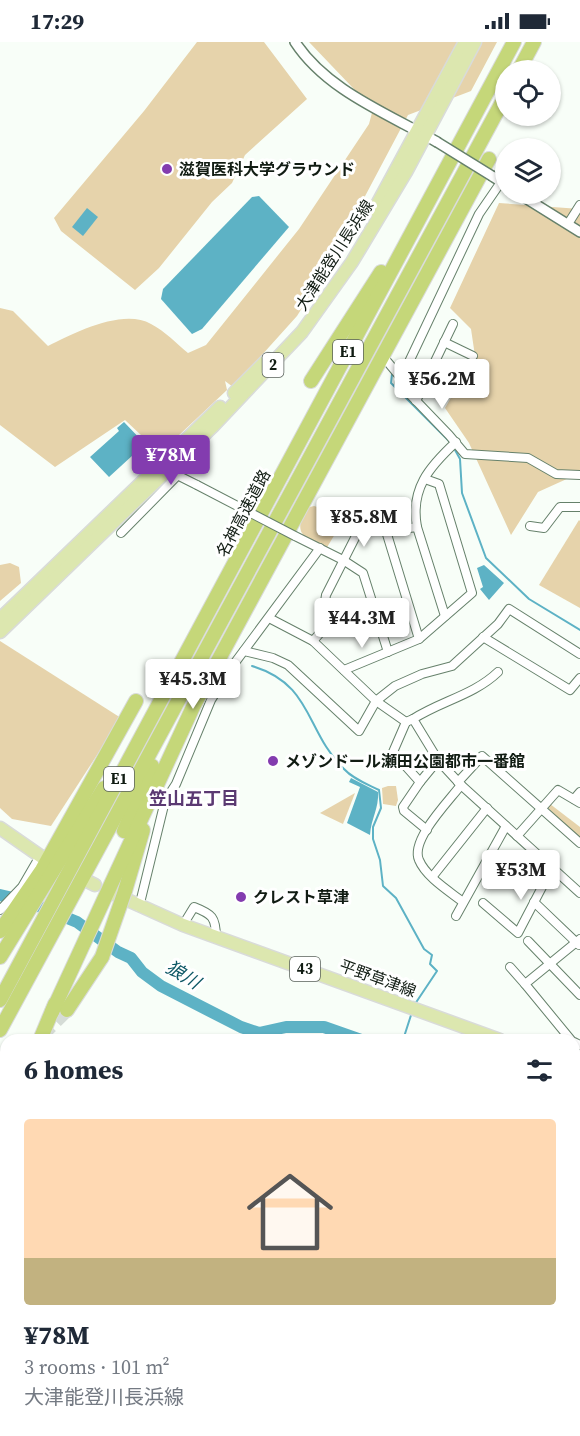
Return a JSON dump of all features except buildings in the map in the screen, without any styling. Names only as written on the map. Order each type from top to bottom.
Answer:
[{"type":"highway","name":"名神高速道路","points":[[0,1030],[47,927],[56,897],[514,42]]},
{"type":"highway","points":[[524,60],[534,42]]},
{"type":"highway","name":"名神高速道路","points":[[0,1000],[47,927],[70,902],[495,115]]},
{"type":"highway","points":[[43,1034],[95,911],[198,697],[489,159]]},
{"type":"highway","points":[[311,381],[433,192]]},
{"type":"highway","points":[[0,926],[32,888],[182,662]]},
{"type":"highway","points":[[95,911],[196,668]]},
{"type":"highway","points":[[32,888],[136,701]]},
{"type":"highway","points":[[67,1010],[102,957],[119,892],[169,757]]},
{"type":"highway","points":[[0,931],[10,913]]},
{"type":"highway","points":[[0,957],[10,913]]},
{"type":"main road","name":"大津能登川長浜線","points":[[0,632],[262,377],[322,307],[352,262],[421,133],[465,42]]},
{"type":"main road","name":"大津能登川長浜線","points":[[421,133],[475,42]]},
{"type":"main road","name":"大津能登川長浜線","points":[[0,619],[169,470]]},
{"type":"main road","points":[[0,828],[42,857]]},
{"type":"main road","name":"平野草津線","points":[[119,892],[139,907],[216,938],[483,1034]]},
{"type":"street","points":[[295,42],[329,78],[368,105],[437,142],[495,178]]},
{"type":"street","points":[[495,193],[479,214],[399,383],[465,454],[528,458],[556,474],[580,475]]},
{"type":"street","points":[[535,204],[580,232]]},
{"type":"street","points":[[568,224],[580,205]]},
{"type":"street","points":[[416,401],[453,324]]},
{"type":"street","points":[[444,342],[473,356]]},
{"type":"street","points":[[386,360],[401,378]]},
{"type":"street","points":[[445,616],[417,527],[415,498],[436,460],[456,442]]},
{"type":"street","points":[[121,534],[169,470],[343,560],[363,573],[388,652]]},
{"type":"street","points":[[344,670],[419,639],[472,593],[439,484],[425,479]]},
{"type":"street","points":[[530,526],[543,528],[560,507],[580,507]]},
{"type":"street","points":[[313,641],[320,633],[326,595],[363,524],[386,531],[417,527]]},
{"type":"street","points":[[386,531],[419,639]]},
{"type":"street","points":[[139,907],[165,801],[177,784],[211,700],[320,548]]},
{"type":"street","points":[[244,651],[273,658],[288,666],[359,731],[376,701],[395,686],[422,674],[452,666],[509,609],[580,654]]},
{"type":"street","points":[[269,618],[313,641],[376,701],[409,720],[459,784],[580,894]]},
{"type":"street","points":[[483,637],[570,690],[580,678]]},
{"type":"street","points":[[420,782],[393,752],[409,720],[433,706],[482,687],[498,672]]},
{"type":"street","points":[[462,902],[423,867],[417,854],[417,847],[459,784],[482,756],[580,843]]},
{"type":"street","points":[[427,830],[404,812],[403,807],[438,760]]},
{"type":"street","points":[[517,836],[558,790],[577,801],[580,792]]},
{"type":"street","points":[[433,876],[487,808]]},
{"type":"street","points":[[456,916],[506,826]]},
{"type":"street","points":[[32,888],[42,857]]},
{"type":"street","points":[[483,903],[518,933],[552,868]]},
{"type":"street","points":[[525,984],[579,943],[534,903]]},
{"type":"street","points":[[183,925],[194,907],[212,915],[216,922],[216,938]]},
{"type":"street","points":[[528,941],[552,963],[580,995]]},
{"type":"street","points":[[510,967],[567,1034]]},
{"type":"shaded area","name":"滋賀医科大学グラウンド","points":[[197,42],[264,42],[307,99],[245,155],[232,183],[212,202],[159,268],[135,290],[61,231],[54,218],[144,111]]},
{"type":"shaded area","points":[[309,42],[497,42],[471,91],[408,115],[327,268],[297,316],[233,387],[225,381],[227,390],[160,453],[125,420],[55,467],[0,425],[0,308],[13,311],[48,346],[99,324],[127,319],[151,324],[188,353],[206,345],[299,229],[369,124],[373,109]]},
{"type":"shaded area","points":[[499,204],[580,209],[580,473],[538,492],[511,535],[469,443],[445,408],[475,356],[471,329],[450,308]]},
{"type":"shaded area","points":[[314,506],[357,519],[357,530],[352,537],[338,529],[326,549],[311,541],[302,534],[300,524],[306,508]]},
{"type":"shaded area","points":[[580,521],[580,608],[539,585]]},
{"type":"shaded area","points":[[10,563],[19,567],[21,583],[0,601],[0,565]]},
{"type":"shaded area","points":[[0,641],[121,718],[51,826],[12,819],[0,808]]},
{"type":"shaded area","points":[[396,786],[398,800],[396,806],[383,804],[382,788]]},
{"type":"shaded area","points":[[355,793],[343,824],[320,813]]},
{"type":"shaded area","points":[[550,804],[580,827],[580,838],[548,808]]},
{"type":"water","points":[[259,196],[289,227],[202,329],[192,334],[161,299],[163,289],[252,197]]},
{"type":"water","points":[[87,208],[98,217],[83,236],[72,227]]},
{"type":"water","points":[[124,422],[145,444],[109,477],[90,457],[119,431],[117,428]]},
{"type":"water","points":[[484,565],[504,583],[489,600],[480,589],[483,587],[477,568]]},
{"type":"water","points":[[351,778],[378,792],[370,835],[347,823],[360,787],[349,782]]},
{"type":"waterway","points":[[392,374],[391,383],[449,441]]},
{"type":"waterway","points":[[455,450],[460,459],[462,493],[486,558],[529,599],[580,630]]},
{"type":"waterway","points":[[252,666],[272,674],[287,684],[298,696],[331,754],[344,769],[379,790],[381,808],[373,827],[373,839],[380,860],[383,886],[396,898],[424,949],[432,955],[430,964],[437,971],[415,1004]]},
{"type":"waterway","name":"狼川","points":[[0,895],[26,901],[77,922],[118,952],[131,958],[142,972],[161,986],[241,1027],[259,1033],[286,1027],[324,1027],[344,1034]]},
{"type":"waterway","points":[[405,1034],[412,1012]]},
{"type":"tunnel","points":[[43,1034],[67,1010]]},
{"type":"place","name":"滋賀医科大学グラウンド","points":[[167,169]]},
{"type":"place","name":"メゾンドール瀬田公園都市一番館","points":[[273,761]]},
{"type":"place","name":"クレスト草津","points":[[241,897]]},
{"type":"district","name":"笠山五丁目","points":[[194,799]]}]
